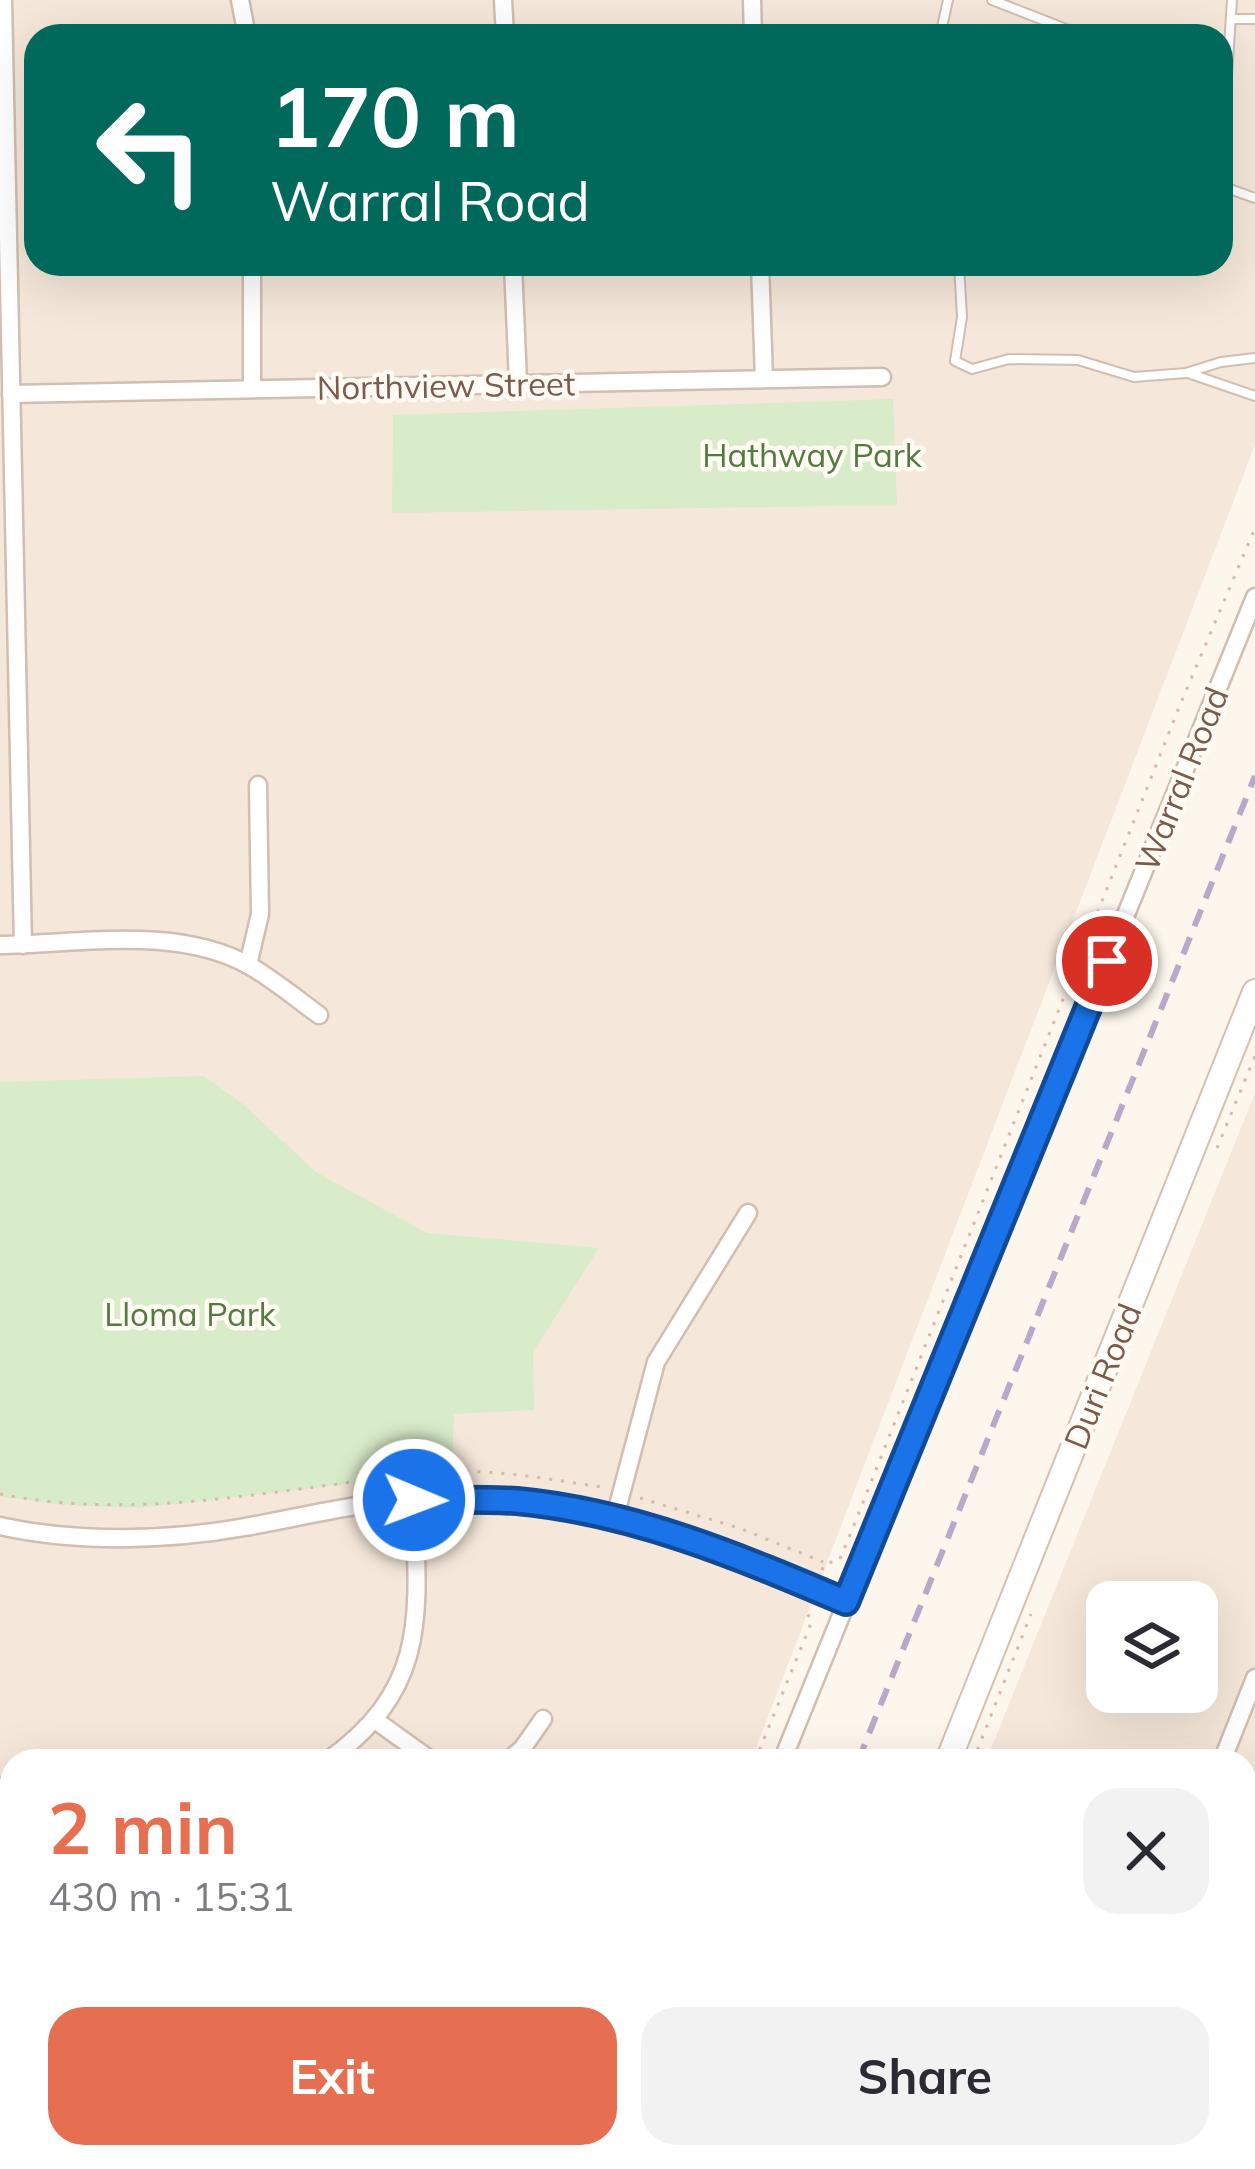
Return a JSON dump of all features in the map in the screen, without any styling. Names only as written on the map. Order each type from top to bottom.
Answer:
[{"type":"main road","name":"Duri Road","points":[[954,1749],[1246,1036],[1255,992]]},
{"type":"street","points":[[3,0],[11,394],[6,506],[23,945]]},
{"type":"street","points":[[252,276],[252,388]]},
{"type":"street","points":[[514,276],[518,383]]},
{"type":"street","points":[[760,276],[764,379]]},
{"type":"street","name":"Northview Street","points":[[11,394],[882,377]]},
{"type":"street","name":"Warral Road","points":[[787,1749],[1255,597]]},
{"type":"street","points":[[248,965],[260,914],[258,785]]},
{"type":"street","points":[[0,946],[174,944],[208,949],[248,965],[320,1015]]},
{"type":"street","points":[[615,1517],[656,1362],[748,1213]]},
{"type":"street","points":[[0,1526],[30,1533],[140,1538],[240,1528],[332,1509],[414,1500],[518,1502],[615,1517],[731,1552],[846,1602]]},
{"type":"street","points":[[341,1749],[375,1720],[404,1675],[415,1637],[414,1500]]},
{"type":"street","points":[[1227,1749],[1255,1678]]},
{"type":"street","points":[[521,1749],[543,1719]]},
{"type":"street","points":[[375,1720],[415,1749]]},
{"type":"lane","points":[[992,0],[1053,24]]},
{"type":"lane","points":[[1231,24],[1232,0]]},
{"type":"lane","points":[[1232,19],[1255,19]]},
{"type":"lane","points":[[960,276],[962,317],[955,361],[961,367],[972,369],[1009,359],[1078,360],[1134,377],[1186,373],[1255,358]]},
{"type":"lane","points":[[1186,373],[1255,396]]},
{"type":"path","points":[[822,1571],[825,1563],[838,1561],[850,1534],[1255,528]]},
{"type":"path","points":[[760,1749],[812,1621],[809,1606]]},
{"type":"shaded area","points":[[0,0],[1255,0],[1255,445],[756,1749],[0,1749]]},
{"type":"shaded area","points":[[1255,1093],[1255,1749],[991,1749]]},
{"type":"green space","name":"Hathway Park","points":[[893,399],[897,505],[392,513],[393,415]]},
{"type":"green space","name":"Lloma Park","points":[[204,1076],[244,1105],[316,1172],[427,1233],[599,1248],[533,1352],[534,1410],[454,1414],[452,1472],[141,1508],[62,1505],[0,1496],[0,1082]]},
{"type":"railway","points":[[863,1749],[1255,776]]},
{"type":"route","points":[[414,1500],[518,1502],[615,1517],[731,1552],[846,1602],[1107,961]]}]
